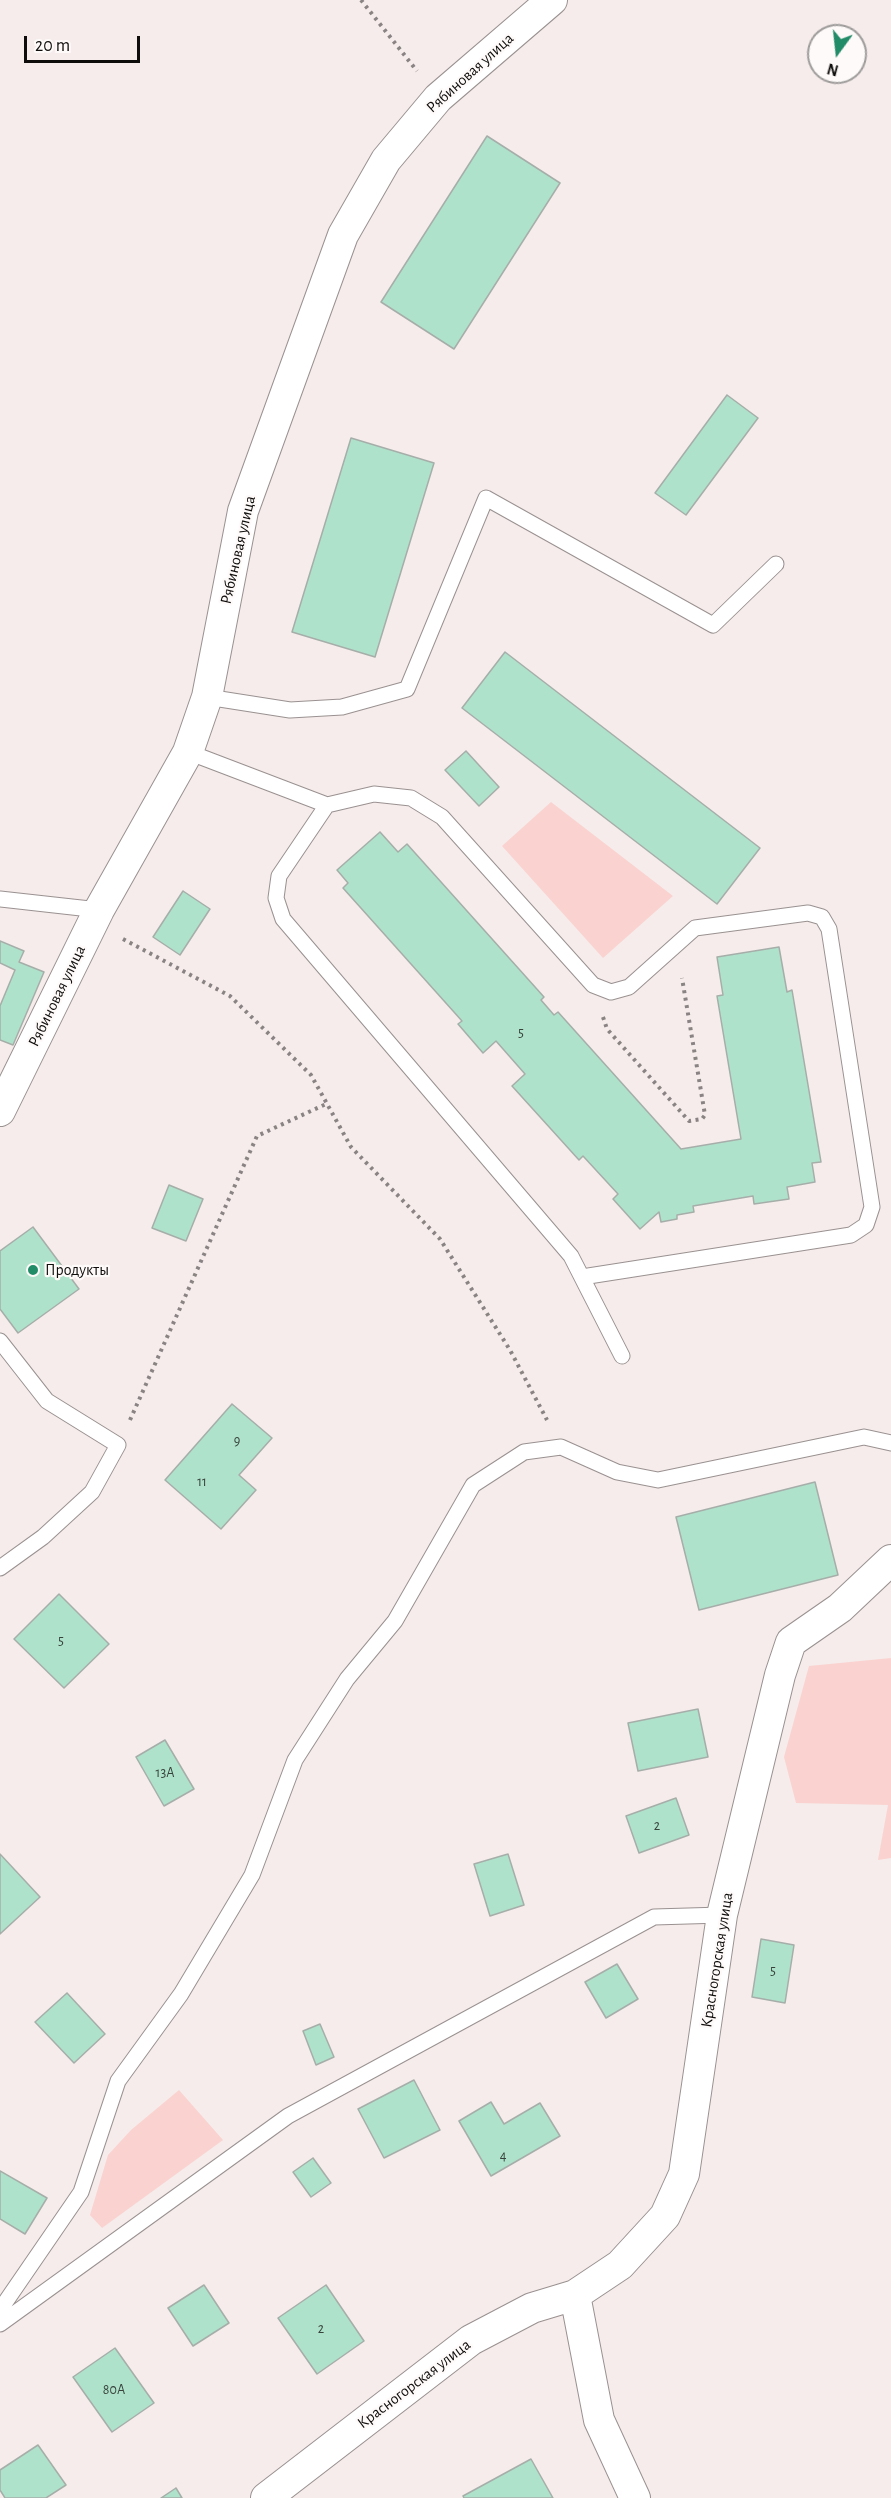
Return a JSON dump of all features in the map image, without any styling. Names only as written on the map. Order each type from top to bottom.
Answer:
[{"type":"street","name":"Рябиновая улица","points":[[0,1112],[96,917],[188,752],[207,697],[243,511],[343,235],[386,160],[438,98],[552,0]]},
{"type":"street","name":"Красногорская улица","points":[[266,2498],[471,2340],[532,2308],[575,2295],[620,2265],[665,2216],[684,2174],[722,1915],[780,1675],[791,1642],[840,1608],[891,1560]]},
{"type":"street","points":[[575,2295],[599,2420],[635,2498]]},
{"type":"lane","points":[[207,697],[290,710],[342,707],[407,689],[486,498],[713,625],[776,564]]},
{"type":"lane","points":[[188,752],[327,805],[374,794],[411,798],[442,817],[593,985],[610,992],[628,987],[695,928],[808,913],[822,917],[829,929],[872,1207],[866,1225],[851,1235],[582,1277]]},
{"type":"lane","points":[[327,805],[279,876],[276,898],[283,919],[571,1256],[622,1356]]},
{"type":"lane","points":[[0,899],[96,917]]},
{"type":"lane","points":[[0,1341],[47,1401],[118,1445],[92,1492],[43,1537],[0,1568]]},
{"type":"lane","points":[[0,2310],[81,2192],[118,2081],[181,1994],[252,1875],[295,1760],[347,1679],[395,1621],[473,1485],[524,1452],[561,1447],[617,1472],[658,1480],[864,1437],[891,1443]]},
{"type":"lane","points":[[0,2324],[288,2116],[654,1917],[722,1915]]},
{"type":"path","points":[[362,0],[438,98]]},
{"type":"path","points":[[96,917],[230,996],[310,1075],[351,1147],[440,1239],[510,1350],[561,1447]]},
{"type":"path","points":[[593,985],[607,1029],[689,1121],[702,1119],[705,1115],[676,945]]},
{"type":"path","points":[[118,1445],[257,1136],[326,1104]]},
{"type":"shaded area","points":[[551,802],[673,896],[603,958],[502,846]]},
{"type":"shaded area","points":[[891,1658],[891,1858],[878,1860],[888,1805],[796,1803],[784,1757],[809,1666]]},
{"type":"shaded area","points":[[179,2090],[223,2140],[102,2228],[90,2215],[108,2155],[131,2130]]},
{"type":"building","points":[[487,136],[560,183],[454,349],[381,302]]},
{"type":"building","points":[[727,395],[758,418],[686,515],[655,493]]},
{"type":"building","points":[[351,438],[434,463],[375,657],[292,632]]},
{"type":"building","points":[[505,652],[760,848],[717,904],[462,708]]},
{"type":"building","points":[[466,751],[499,787],[479,806],[445,770]]},
{"type":"building","points":[[380,832],[398,852],[407,844],[544,997],[541,1000],[554,1015],[558,1012],[681,1149],[741,1139],[717,996],[723,995],[717,957],[779,947],[787,992],[792,990],[821,1162],[812,1163],[815,1182],[787,1187],[789,1199],[754,1204],[753,1196],[693,1206],[694,1212],[677,1215],[677,1219],[661,1222],[659,1212],[640,1229],[613,1199],[618,1194],[583,1156],[579,1160],[512,1086],[525,1074],[496,1041],[483,1053],[458,1024],[462,1021],[343,888],[348,883],[337,870]]},
{"type":"building","points":[[183,891],[210,909],[180,955],[153,937]]},
{"type":"building","points":[[0,941],[24,951],[19,962],[44,972],[13,1045],[0,1040],[0,1006],[15,970],[0,963]]},
{"type":"building","points":[[169,1185],[203,1199],[186,1241],[152,1228]]},
{"type":"building","name":"Продукты","points":[[33,1227],[79,1289],[18,1333],[0,1309],[0,1251]]},
{"type":"building","points":[[232,1404],[272,1438],[239,1475],[256,1490],[221,1529],[165,1480]]},
{"type":"building","points":[[815,1482],[838,1575],[699,1610],[676,1517]]},
{"type":"building","points":[[59,1594],[109,1644],[64,1688],[14,1639]]},
{"type":"building","points":[[698,1709],[708,1757],[638,1771],[628,1723]]},
{"type":"building","points":[[165,1740],[194,1789],[164,1806],[136,1757]]},
{"type":"building","points":[[676,1798],[689,1835],[639,1853],[626,1816]]},
{"type":"building","points":[[0,1854],[40,1897],[0,1934]]},
{"type":"building","points":[[508,1854],[524,1905],[490,1916],[474,1864]]},
{"type":"building","points":[[761,1939],[794,1945],[785,2003],[752,1997]]},
{"type":"building","points":[[617,1964],[638,1999],[606,2018],[585,1982]]},
{"type":"building","points":[[67,1993],[105,2034],[74,2063],[35,2022]]},
{"type":"building","points":[[320,2024],[334,2057],[316,2065],[303,2031]]},
{"type":"building","points":[[414,2080],[440,2130],[384,2158],[358,2109]]},
{"type":"building","points":[[491,2102],[504,2124],[540,2103],[560,2136],[491,2176],[459,2121]]},
{"type":"building","points":[[313,2158],[331,2183],[311,2197],[293,2172]]},
{"type":"building","points":[[0,2171],[47,2198],[25,2234],[0,2219]]},
{"type":"building","points":[[204,2285],[229,2323],[193,2346],[168,2308]]},
{"type":"building","points":[[326,2285],[364,2341],[317,2374],[278,2318]]},
{"type":"building","points":[[115,2348],[154,2403],[112,2432],[73,2377]]},
{"type":"building","points":[[38,2445],[66,2485],[46,2498],[5,2498],[0,2490],[0,2470]]},
{"type":"building","points":[[531,2459],[553,2498],[464,2498],[463,2496]]},
{"type":"building","points":[[176,2488],[182,2498],[161,2498]]},
{"type":"place","name":"Продукты","points":[[33,1270]]}]
